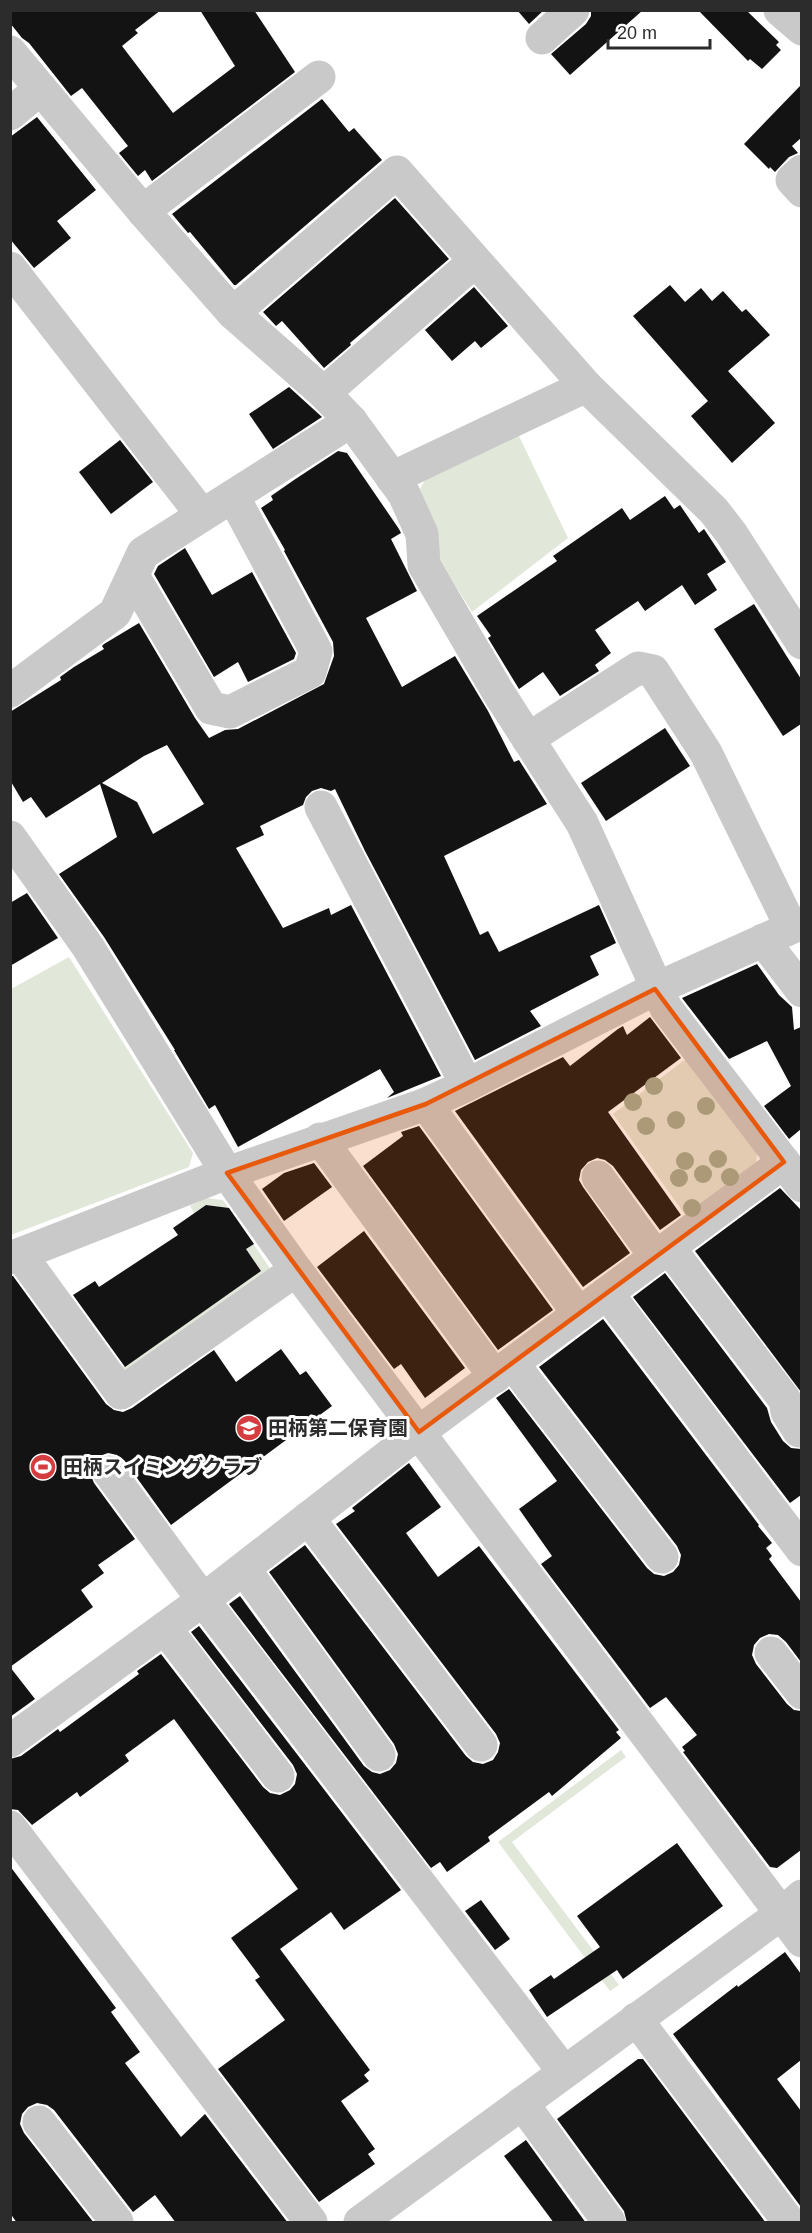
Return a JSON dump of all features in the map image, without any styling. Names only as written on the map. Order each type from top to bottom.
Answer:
[{"type":"street","points":[[542,38],[573,10]]},
{"type":"street","points":[[780,10],[801,29]]},
{"type":"street","points":[[10,52],[232,313],[324,393],[351,421],[404,494],[422,534],[424,565],[498,692],[582,823],[655,989],[666,1008],[791,1160],[662,1252],[419,1432],[203,1600],[10,1741]]},
{"type":"street","points":[[143,211],[319,76]]},
{"type":"street","points":[[10,114],[40,89]]},
{"type":"street","points":[[801,171],[792,180],[801,191]]},
{"type":"street","points":[[232,313],[397,172],[586,386],[714,511],[731,533],[801,643]]},
{"type":"street","points":[[324,393],[475,261]]},
{"type":"street","points":[[10,268],[202,515]]},
{"type":"street","points":[[392,478],[586,386]]},
{"type":"street","points":[[10,691],[115,613],[142,553],[351,421]]},
{"type":"street","points":[[133,576],[211,708],[230,712],[310,672],[316,651],[233,496]]},
{"type":"street","points":[[528,739],[638,668],[653,671],[706,753],[785,930],[801,991]]},
{"type":"street","points":[[321,807],[467,1085]]},
{"type":"street","points":[[10,837],[88,948],[227,1173],[296,1270],[419,1432],[791,1905],[801,1941]]},
{"type":"street","points":[[296,1270],[121,1393],[15,1256],[227,1173],[426,1104],[655,989],[785,930]]},
{"type":"street","points":[[426,1104],[579,1314]]},
{"type":"street","points":[[320,1139],[504,1370],[662,1557]]},
{"type":"street","points":[[598,1177],[662,1252],[793,1393],[787,1412],[799,1431]]},
{"type":"street","points":[[607,1293],[801,1550]]},
{"type":"street","points":[[109,1472],[203,1600],[564,2072]]},
{"type":"street","points":[[308,1518],[481,1745]]},
{"type":"street","points":[[244,1569],[379,1755]]},
{"type":"street","points":[[165,1628],[278,1776]]},
{"type":"street","points":[[771,1653],[801,1694]]},
{"type":"street","points":[[10,1827],[311,2223]]},
{"type":"street","points":[[360,2223],[791,1905]]},
{"type":"street","points":[[636,2019],[789,2223]]},
{"type":"street","points":[[522,2103],[609,2223]]},
{"type":"street","points":[[39,2122],[117,2223]]},
{"type":"highlighted area","points":[[655,989],[784,1162],[419,1432],[227,1173],[426,1104]]},
{"type":"shaded area","points":[[517,432],[568,538],[472,612],[439,560],[437,532],[420,489],[428,474]]},
{"type":"shaded area","points":[[69,957],[193,1153],[189,1167],[11,1235],[11,989]]},
{"type":"shaded area","points":[[686,1059],[757,1154],[756,1166],[686,1216],[613,1114]]},
{"type":"shaded area","points":[[206,1198],[223,1200],[274,1274],[126,1376],[120,1368],[261,1271],[217,1206],[206,1205],[194,1213],[190,1206]]},
{"type":"shaded area","points":[[621,1750],[626,1757],[512,1842],[619,1985],[610,1991],[498,1842]]},
{"type":"building","points":[[10,10],[161,10],[135,30],[138,33],[122,46],[173,113],[235,66],[200,10],[254,10],[295,72],[152,181],[145,170],[138,176],[119,153],[128,146],[82,88],[71,96],[29,43],[22,38],[10,23]]},
{"type":"building","points":[[517,10],[544,10],[529,24]]},
{"type":"building","points":[[591,10],[643,10],[570,75],[551,54],[586,24],[591,16]]},
{"type":"building","points":[[698,10],[746,10],[779,42],[776,45],[781,50],[762,69],[750,59],[748,61]]},
{"type":"building","points":[[801,85],[801,138],[792,146],[798,153],[789,157],[775,172],[744,144]]},
{"type":"building","points":[[322,99],[349,132],[354,128],[382,160],[234,285],[172,214]]},
{"type":"building","points":[[37,117],[96,190],[57,221],[71,238],[34,268],[10,239],[10,137]]},
{"type":"building","points":[[395,198],[449,259],[324,368],[282,321],[276,326],[263,312]]},
{"type":"building","points":[[670,285],[685,302],[701,288],[712,301],[723,291],[742,312],[746,309],[770,335],[728,371],[775,423],[732,463],[691,416],[708,401],[633,316]]},
{"type":"building","points":[[474,287],[508,326],[481,348],[475,341],[452,361],[425,330]]},
{"type":"building","points":[[289,387],[322,417],[273,449],[249,414]]},
{"type":"building","points":[[120,440],[153,482],[111,514],[79,472]]},
{"type":"building","points":[[338,451],[347,453],[399,529],[401,533],[391,539],[417,591],[366,618],[402,687],[455,656],[488,711],[514,762],[519,760],[547,804],[444,856],[480,935],[488,931],[499,952],[599,905],[616,943],[590,956],[599,975],[530,1011],[541,1026],[475,1060],[365,851],[335,789],[331,791],[321,788],[312,791],[306,797],[303,805],[260,826],[264,835],[236,848],[283,928],[329,908],[331,915],[351,905],[441,1076],[387,1098],[394,1092],[380,1069],[238,1147],[215,1105],[209,1109],[104,937],[59,874],[117,837],[100,784],[46,818],[31,797],[23,802],[10,780],[10,712],[61,680],[60,677],[104,649],[102,646],[104,644],[139,623],[209,738],[225,730],[238,729],[324,684],[334,656],[333,642],[261,508],[273,500],[271,496]],"holes":[[[167,745],[204,804],[153,834],[137,802],[102,783],[144,756]]]},
{"type":"building","points":[[665,496],[674,509],[680,505],[699,533],[704,529],[726,562],[707,574],[717,590],[695,605],[682,585],[645,611],[638,601],[595,630],[611,653],[595,665],[599,671],[560,696],[543,672],[519,689],[488,638],[491,636],[477,616],[557,561],[553,556],[622,508],[630,520]]},
{"type":"building","points":[[185,548],[212,595],[252,572],[296,653],[294,659],[248,682],[238,662],[214,677],[154,574],[158,566]]},
{"type":"building","points":[[754,604],[801,679],[801,724],[783,736],[714,629]]},
{"type":"building","points":[[665,728],[690,766],[606,821],[581,783]]},
{"type":"building","points":[[27,893],[58,938],[10,966],[10,903]]},
{"type":"building","points":[[757,964],[779,995],[792,1007],[794,1030],[801,1027],[801,1129],[789,1139],[764,1106],[791,1086],[767,1041],[729,1059],[682,998]]},
{"type":"building","points":[[650,1017],[681,1058],[608,1112],[681,1215],[660,1230],[613,1166],[597,1158],[588,1162],[581,1170],[579,1180],[630,1253],[583,1287],[455,1111],[563,1057],[570,1066],[618,1029],[623,1026],[627,1035]]},
{"type":"building","points":[[419,1126],[553,1310],[498,1350],[363,1166],[403,1136],[401,1132]]},
{"type":"building","points":[[314,1163],[332,1187],[284,1221],[262,1189],[284,1173]]},
{"type":"building","points":[[780,1188],[801,1210],[801,1392],[695,1251]]},
{"type":"building","points":[[206,1205],[229,1208],[254,1244],[246,1249],[261,1271],[125,1367],[73,1295],[95,1281],[99,1287],[178,1235],[173,1228]]},
{"type":"building","points":[[364,1231],[465,1368],[425,1398],[401,1364],[394,1369],[317,1267]]},
{"type":"building","points":[[665,1273],[767,1408],[771,1422],[783,1441],[791,1448],[801,1449],[801,1495],[790,1503],[633,1297]]},
{"type":"building","points":[[10,1276],[13,1276],[106,1404],[114,1410],[123,1412],[132,1408],[214,1350],[236,1382],[281,1349],[300,1375],[306,1371],[332,1406],[171,1525],[124,1460],[108,1453],[97,1457],[90,1473],[94,1483],[135,1539],[98,1565],[104,1573],[81,1590],[93,1607],[10,1667]]},
{"type":"building","points":[[603,1319],[772,1543],[766,1548],[772,1556],[769,1559],[801,1602],[801,1662],[778,1635],[769,1634],[760,1638],[754,1645],[752,1655],[756,1664],[787,1704],[794,1710],[801,1711],[801,1850],[777,1868],[770,1867],[683,1752],[685,1751],[682,1747],[697,1735],[666,1697],[650,1708],[541,1564],[552,1556],[519,1509],[557,1481],[496,1398],[509,1389],[647,1568],[654,1574],[664,1576],[673,1572],[679,1565],[681,1555],[677,1546],[539,1367]]},
{"type":"building","points":[[409,1463],[441,1507],[406,1533],[438,1577],[479,1546],[619,1730],[616,1732],[621,1738],[552,1796],[549,1792],[488,1837],[490,1841],[447,1872],[440,1862],[431,1868],[229,1604],[240,1596],[364,1766],[380,1774],[390,1770],[396,1763],[398,1754],[394,1744],[269,1572],[305,1545],[466,1756],[473,1762],[483,1764],[493,1760],[500,1743],[496,1734],[336,1524],[355,1511],[352,1508]]},
{"type":"building","points":[[199,1626],[401,1890],[344,1930],[331,1912],[280,1949],[370,2070],[364,2075],[369,2081],[341,2101],[375,2149],[368,2154],[375,2164],[319,2202],[218,2069],[285,2020],[255,1980],[260,1977],[231,1938],[298,1889],[174,1719],[125,1755],[129,1761],[80,1797],[77,1792],[32,1825],[18,1810],[10,1809],[10,1759],[21,1756],[58,1729],[60,1732],[139,1674],[137,1671],[161,1654],[263,1787],[270,1793],[280,1795],[290,1790],[295,1784],[297,1774],[293,1765],[191,1632]]},
{"type":"building","points":[[10,1667],[35,1699],[10,1717]]},
{"type":"building","points":[[677,1843],[723,1906],[623,1979],[617,1970],[547,2017],[529,1990],[551,1975],[554,1979],[600,1947],[577,1916]]},
{"type":"building","points":[[10,1866],[116,2008],[111,2012],[140,2052],[125,2063],[181,2137],[205,2114],[288,2223],[176,2223],[155,2195],[133,2212],[54,2110],[47,2105],[37,2103],[28,2107],[22,2114],[20,2124],[24,2133],[94,2223],[17,2223],[10,2213]]},
{"type":"building","points":[[481,1900],[510,1939],[495,1950],[465,1911]]},
{"type":"building","points":[[785,1952],[801,1974],[801,2060],[777,2079],[801,2111],[801,2207],[673,2034]]},
{"type":"building","points":[[638,2059],[643,2059],[766,2223],[627,2223],[624,2211],[557,2119]]},
{"type":"building","points":[[526,2140],[586,2223],[554,2223],[504,2156]]},
{"type":"place","name":"田柄第二保育園","points":[[249,1428]]},
{"type":"place","name":"田柄スイミングクラブ","points":[[43,1467]]}]
